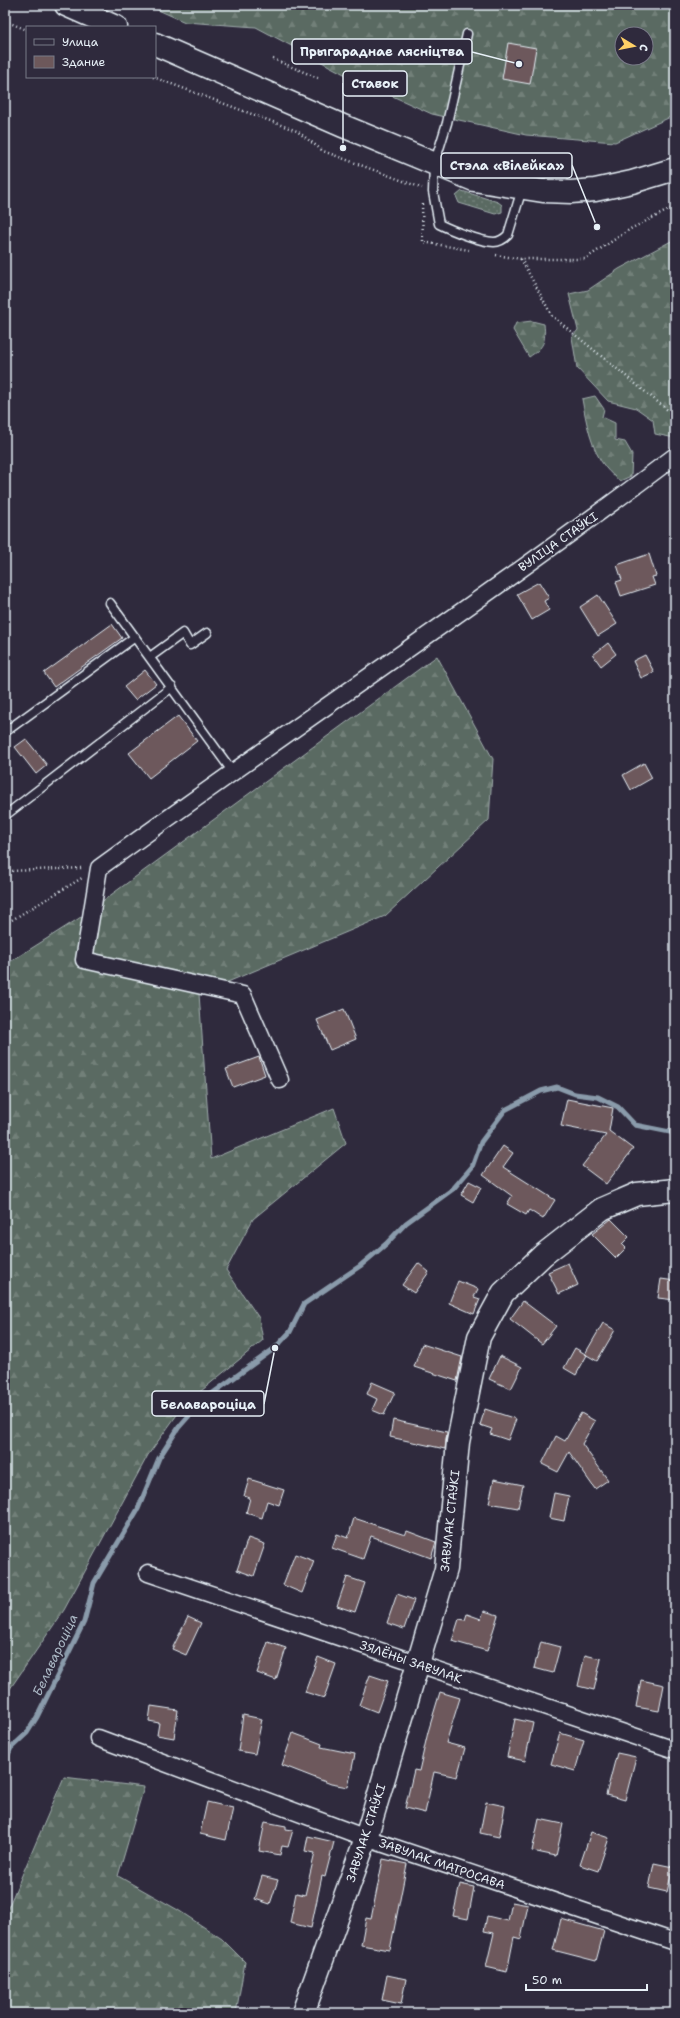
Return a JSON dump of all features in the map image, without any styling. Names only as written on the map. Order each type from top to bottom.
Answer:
[{"type":"street","points":[[66,5],[114,26]]},
{"type":"street","points":[[156,44],[434,165],[474,180],[523,189],[571,192],[595,190],[632,182],[675,169]]},
{"type":"street","name":"ВУЛІЦА СТАЎКІ","points":[[99,868],[232,772],[598,514],[675,456]]},
{"type":"street","points":[[99,868],[84,960],[243,995],[280,1080]]},
{"type":"street","name":"ЗАВУЛАК СТАЎКІ","points":[[303,2013],[366,1838],[446,1570],[458,1442],[478,1336],[503,1293],[543,1255],[602,1209],[637,1194],[675,1190]]},
{"type":"street","name":"ЗЯЛЁНЫ ЗАВУЛАК","points":[[148,1573],[675,1750]]},
{"type":"street","name":"ЗАВУЛАК МАТРОСАВА","points":[[98,1738],[366,1838],[675,1942]]},
{"type":"lane","points":[[468,34],[447,123],[434,165],[434,202],[439,224],[454,231],[494,242],[503,240],[508,235],[523,189]]},
{"type":"lane","points":[[110,603],[232,772]]},
{"type":"lane","points":[[150,657],[183,634],[190,645],[207,633]]},
{"type":"lane","points":[[5,732],[135,638]]},
{"type":"lane","points":[[7,814],[172,687]]},
{"type":"path","points":[[5,21],[26,30]]},
{"type":"path","points":[[273,59],[318,78]]},
{"type":"path","points":[[156,78],[297,131],[323,150],[421,188],[434,202]]},
{"type":"path","points":[[421,188],[422,196]]},
{"type":"path","points":[[422,203],[423,242],[476,252]]},
{"type":"path","points":[[491,254],[521,260],[585,259],[632,228],[675,208]]},
{"type":"path","points":[[521,260],[552,316],[675,416]]},
{"type":"path","points":[[5,868],[10,871],[99,868]]},
{"type":"path","points":[[5,924],[99,868]]},
{"type":"green space","points":[[147,5],[675,5],[675,115],[615,142],[526,135],[432,114],[346,75],[256,27],[185,22]]},
{"type":"green space","points":[[462,191],[498,202],[502,205],[502,212],[495,214],[459,203],[456,196]]},
{"type":"green space","points":[[675,239],[675,438],[655,434],[653,420],[636,408],[608,401],[577,368],[572,337],[578,330],[569,294],[588,290],[619,269]]},
{"type":"green space","points":[[532,321],[544,324],[545,335],[541,347],[529,357],[513,330],[516,323]]},
{"type":"green space","points":[[595,396],[604,409],[602,417],[615,423],[615,440],[625,442],[632,454],[631,476],[620,481],[609,472],[601,461],[596,453],[590,435],[582,399]]},
{"type":"green space","points":[[437,656],[493,759],[489,820],[385,916],[199,994],[211,1159],[334,1108],[346,1143],[253,1219],[226,1270],[259,1318],[263,1340],[184,1405],[148,1455],[64,1610],[5,1696],[5,965],[78,919]]},
{"type":"green space","points":[[64,1777],[144,1787],[118,1876],[178,1910],[222,1939],[245,1962],[236,2013],[5,2013],[5,1915]]},
{"type":"building","points":[[508,43],[536,48],[530,84],[502,79]]},
{"type":"building","points":[[649,554],[656,576],[652,577],[655,585],[621,596],[616,582],[622,580],[617,565]]},
{"type":"building","points":[[539,582],[549,598],[544,601],[549,610],[532,620],[517,594]]},
{"type":"building","points":[[598,595],[617,624],[598,636],[580,607]]},
{"type":"building","points":[[112,624],[122,638],[54,687],[44,673]]},
{"type":"building","points":[[608,643],[616,654],[601,666],[593,655]]},
{"type":"building","points":[[645,655],[654,672],[641,678],[633,661]]},
{"type":"building","points":[[145,670],[156,684],[135,700],[124,687]]},
{"type":"building","points":[[178,716],[197,741],[149,778],[129,753]]},
{"type":"building","points":[[26,739],[47,765],[36,774],[15,747]]},
{"type":"building","points":[[644,763],[652,778],[631,790],[623,775]]},
{"type":"building","points":[[344,1009],[356,1039],[330,1050],[317,1020]]},
{"type":"building","points":[[259,1057],[265,1075],[233,1087],[226,1069]]},
{"type":"building","points":[[567,1099],[613,1108],[609,1131],[633,1149],[606,1184],[582,1166],[606,1135],[561,1126]]},
{"type":"building","points":[[503,1146],[513,1153],[503,1167],[555,1200],[543,1219],[529,1210],[526,1215],[507,1204],[512,1196],[483,1175]]},
{"type":"building","points":[[469,1181],[481,1187],[473,1202],[461,1195]]},
{"type":"building","points":[[611,1219],[629,1237],[622,1244],[626,1248],[616,1258],[592,1234]]},
{"type":"building","points":[[418,1263],[429,1272],[414,1293],[402,1285]]},
{"type":"building","points":[[568,1263],[578,1285],[559,1294],[548,1272]]},
{"type":"building","points":[[661,1279],[675,1281],[675,1300],[658,1298]]},
{"type":"building","points":[[458,1281],[478,1289],[474,1297],[480,1299],[474,1314],[449,1303]]},
{"type":"building","points":[[523,1301],[556,1326],[542,1344],[510,1319]]},
{"type":"building","points":[[603,1323],[615,1330],[597,1361],[585,1354]]},
{"type":"building","points":[[422,1344],[462,1357],[457,1381],[414,1367]]},
{"type":"building","points":[[575,1348],[587,1355],[576,1375],[564,1368]]},
{"type":"building","points":[[500,1356],[522,1367],[511,1389],[489,1379]]},
{"type":"building","points":[[372,1382],[395,1392],[384,1415],[372,1410],[377,1399],[367,1394]]},
{"type":"building","points":[[485,1409],[516,1419],[508,1440],[490,1434],[492,1429],[480,1425]]},
{"type":"building","points":[[581,1413],[595,1421],[582,1444],[608,1480],[595,1489],[569,1452],[558,1472],[542,1464],[556,1436],[565,1441]]},
{"type":"building","points":[[393,1420],[447,1432],[445,1449],[390,1437]]},
{"type":"building","points":[[249,1479],[284,1490],[279,1505],[267,1501],[262,1518],[246,1513],[250,1498],[244,1496]]},
{"type":"building","points":[[494,1479],[523,1485],[518,1508],[489,1503]]},
{"type":"building","points":[[554,1493],[569,1496],[564,1521],[549,1518]]},
{"type":"building","points":[[354,1518],[405,1535],[407,1531],[436,1542],[431,1558],[371,1536],[363,1559],[332,1548],[337,1534],[348,1538]]},
{"type":"building","points":[[248,1538],[265,1544],[254,1576],[237,1570]]},
{"type":"building","points":[[295,1554],[314,1561],[302,1593],[283,1585]]},
{"type":"building","points":[[347,1577],[365,1583],[355,1612],[337,1606]]},
{"type":"building","points":[[397,1594],[414,1600],[404,1629],[387,1623]]},
{"type":"building","points":[[484,1611],[498,1615],[487,1651],[452,1641],[459,1619],[465,1620],[467,1614],[481,1619]]},
{"type":"building","points":[[188,1617],[201,1623],[186,1655],[172,1649]]},
{"type":"building","points":[[268,1642],[286,1648],[276,1680],[257,1673]]},
{"type":"building","points":[[541,1642],[560,1647],[553,1673],[534,1668]]},
{"type":"building","points":[[585,1655],[601,1659],[594,1690],[578,1686]]},
{"type":"building","points":[[318,1657],[336,1664],[324,1698],[305,1692]]},
{"type":"building","points":[[370,1675],[388,1681],[377,1712],[359,1705]]},
{"type":"building","points":[[641,1680],[664,1685],[659,1711],[636,1707]]},
{"type":"building","points":[[440,1692],[460,1698],[446,1743],[465,1748],[457,1777],[434,1772],[425,1813],[405,1808],[414,1770],[419,1771],[428,1732]]},
{"type":"building","points":[[151,1706],[178,1710],[174,1738],[157,1735],[159,1723],[149,1721]]},
{"type":"building","points":[[243,1715],[262,1719],[255,1754],[238,1751]]},
{"type":"building","points":[[515,1719],[533,1723],[525,1761],[507,1757]]},
{"type":"building","points":[[293,1733],[322,1744],[321,1747],[355,1754],[348,1787],[331,1784],[282,1765]]},
{"type":"building","points":[[560,1733],[584,1740],[575,1771],[551,1764]]},
{"type":"building","points":[[617,1753],[636,1757],[625,1800],[606,1795]]},
{"type":"building","points":[[207,1802],[233,1808],[226,1840],[200,1834]]},
{"type":"building","points":[[486,1802],[505,1806],[499,1837],[480,1833]]},
{"type":"building","points":[[539,1819],[563,1824],[556,1856],[532,1851]]},
{"type":"building","points":[[265,1822],[286,1826],[286,1829],[293,1830],[288,1847],[282,1846],[280,1855],[259,1851]]},
{"type":"building","points":[[591,1832],[609,1838],[598,1871],[580,1865]]},
{"type":"building","points":[[308,1836],[334,1842],[325,1877],[322,1876],[311,1928],[290,1923],[296,1893],[305,1895],[315,1853],[305,1851]]},
{"type":"building","points":[[383,1859],[407,1864],[390,1950],[361,1945],[366,1918],[371,1919]]},
{"type":"building","points":[[654,1863],[673,1867],[667,1892],[649,1888]]},
{"type":"building","points":[[262,1876],[278,1880],[270,1904],[255,1899]]},
{"type":"building","points":[[460,1884],[474,1887],[468,1919],[453,1916]]},
{"type":"building","points":[[512,1902],[528,1905],[521,1939],[514,1937],[507,1972],[486,1967],[494,1933],[484,1931],[487,1916],[508,1921]]},
{"type":"building","points":[[561,1919],[604,1931],[596,1961],[553,1950]]},
{"type":"building","points":[[387,1975],[406,1979],[401,2004],[382,2000]]},
{"type":"waterway","name":"Белавароціца","points":[[5,1761],[11,1748],[27,1733],[37,1717],[84,1622],[94,1583],[138,1509],[159,1458],[179,1427],[202,1401],[275,1348],[290,1332],[304,1304],[360,1266],[386,1244],[406,1223],[453,1189],[472,1167],[481,1142],[505,1110],[541,1091],[557,1087],[575,1094],[598,1097],[618,1107],[635,1125],[675,1133]]},
{"type":"place","name":"Прыгараднае лясніцтва","points":[[519,64]]},
{"type":"place","name":"Ставок","points":[[343,148]]},
{"type":"place","name":"Стэла «Вілейка»","points":[[597,227]]},
{"type":"place","name":"Белавароціца","points":[[275,1348]]}]
